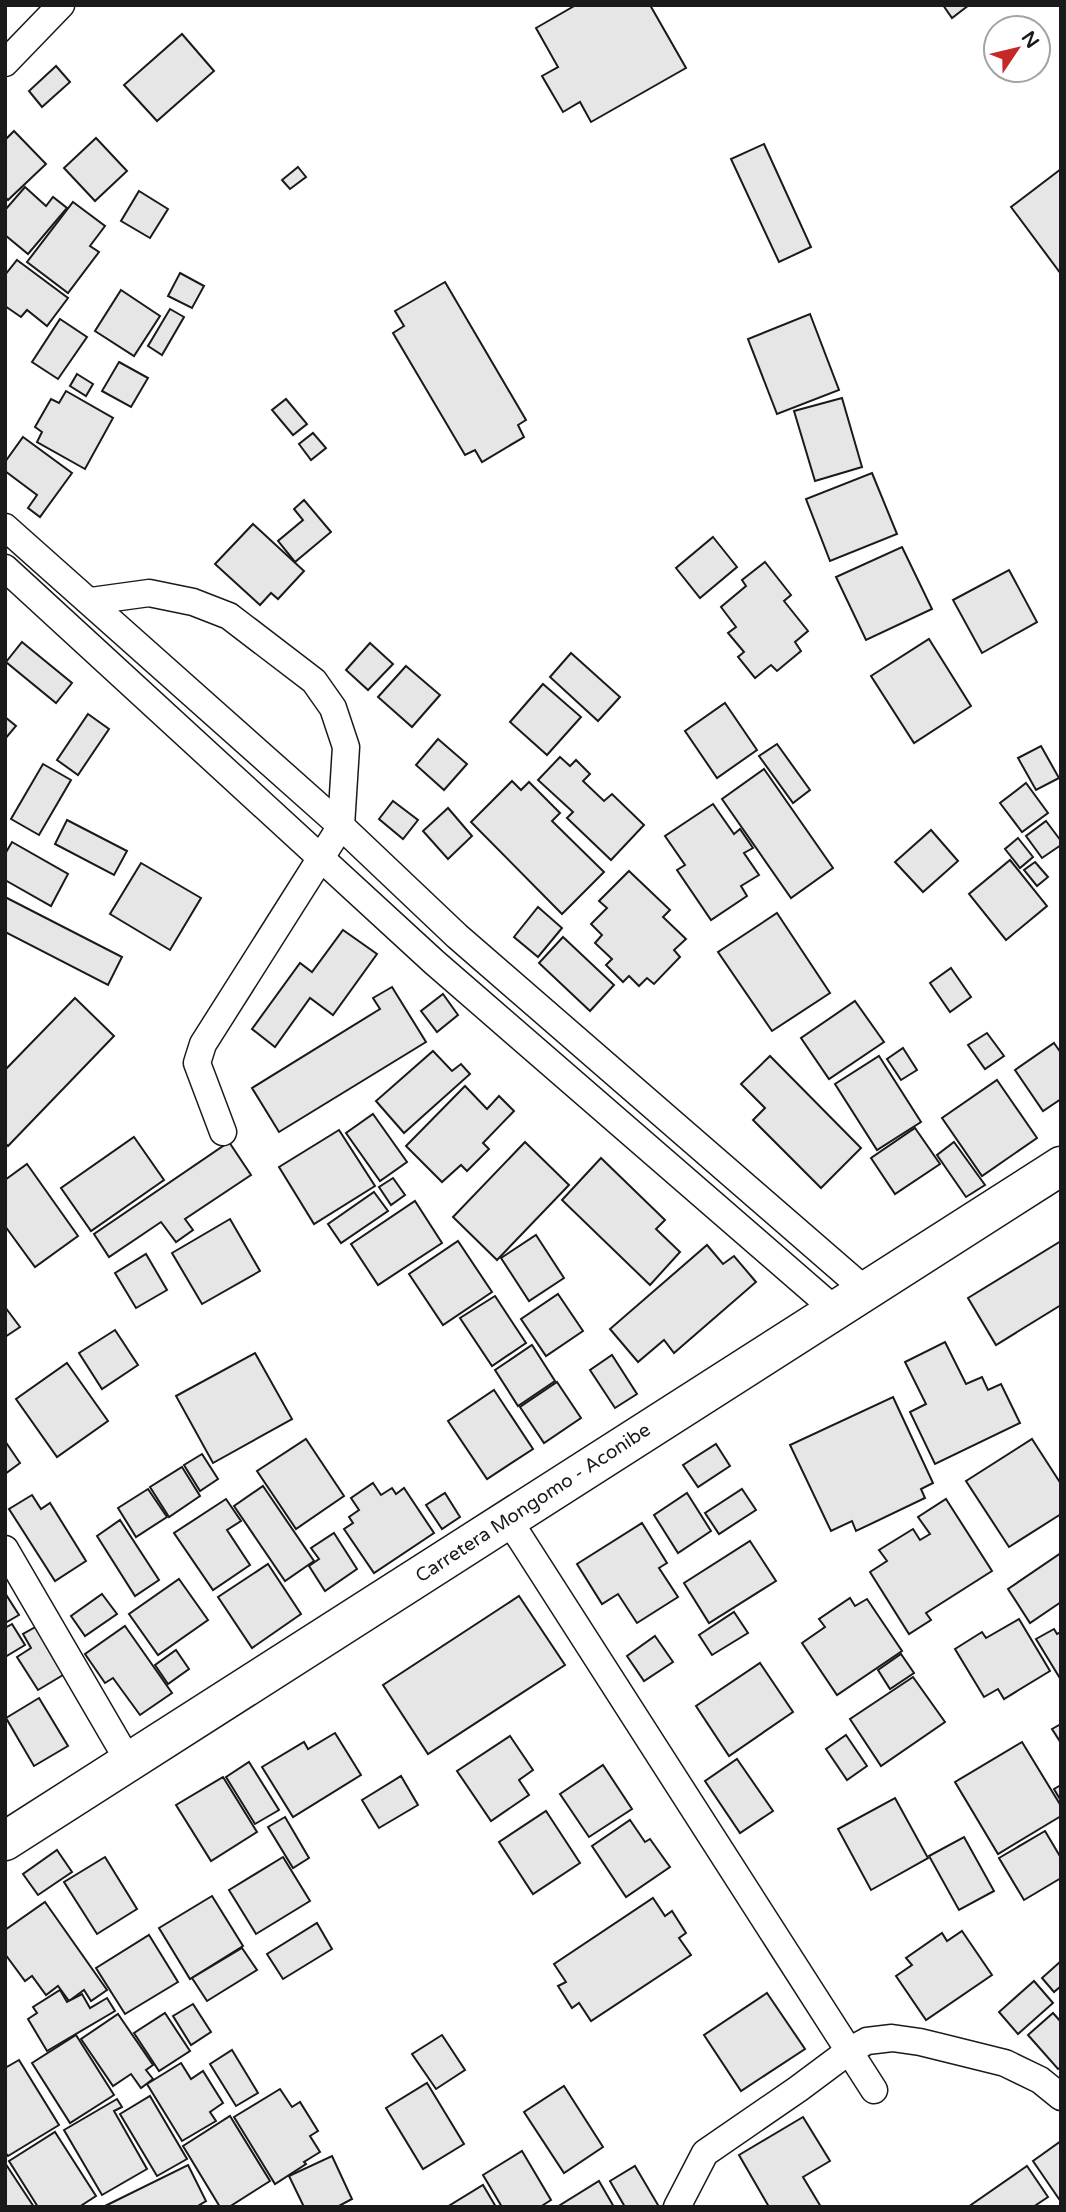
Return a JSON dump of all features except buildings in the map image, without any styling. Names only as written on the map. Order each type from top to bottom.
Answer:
[{"type":"main road","name":"Carretera Mongomo - Aconibe","points":[[5,1841],[1061,1166]]},
{"type":"street","points":[[5,64],[61,5]]},
{"type":"street","points":[[5,527],[341,826],[850,1300]]},
{"type":"street","points":[[5,568],[444,971],[850,1300]]},
{"type":"street","points":[[90,601],[149,593],[193,601],[229,616],[314,681],[333,708],[346,747],[341,826],[203,1044],[197,1063],[223,1132]]},
{"type":"street","points":[[508,1519],[874,2090]]},
{"type":"street","points":[[5,1549],[130,1762]]},
{"type":"street","points":[[677,2207],[705,2153],[867,2041],[892,2038],[920,2042],[1004,2063],[1040,2080],[1061,2097]]}]
